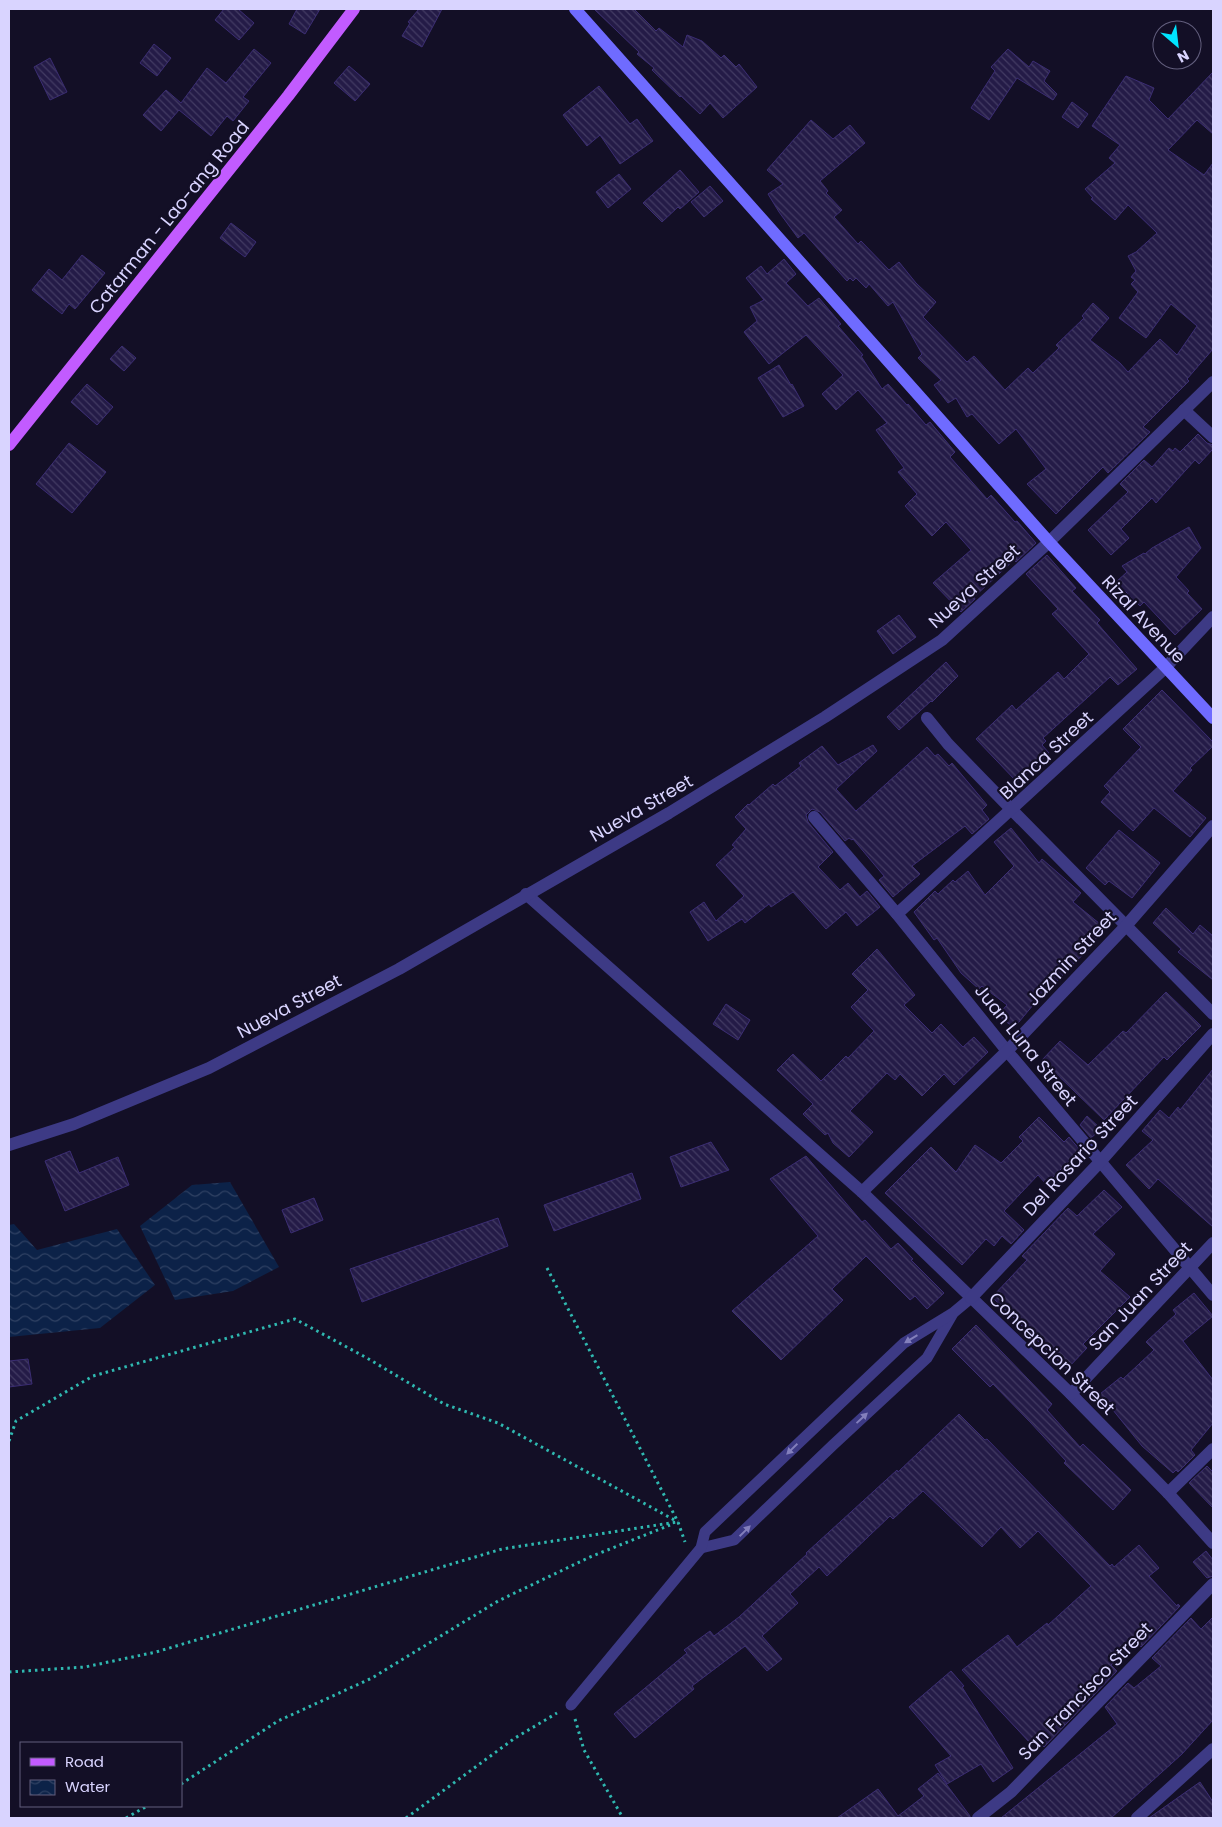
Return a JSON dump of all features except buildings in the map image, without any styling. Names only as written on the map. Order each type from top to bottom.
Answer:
[{"type":"main road","name":"Catarman - Lao-ang Road","points":[[9,445],[288,96],[354,9]]},
{"type":"street","name":"Rizal Avenue","points":[[575,9],[1049,542],[1213,718]]},
{"type":"street","name":"Nueva Street","points":[[9,1145],[74,1124],[209,1068],[399,969],[677,808],[825,717],[942,640],[1049,542],[1213,382]]},
{"type":"street","points":[[1184,410],[1213,437]]},
{"type":"street","name":"Blanca Street","points":[[897,914],[1165,668],[1213,617]]},
{"type":"street","points":[[926,718],[948,744],[1125,927],[1213,1014]]},
{"type":"street","name":"Juan Luna Street","points":[[814,816],[897,914],[1007,1051],[1213,1295]]},
{"type":"street","name":"Jazmin Street","points":[[862,1192],[1007,1051],[1125,927],[1213,826]]},
{"type":"street","name":"Concepcion Street","points":[[526,894],[862,1192],[1071,1394],[1168,1493],[1213,1543]]},
{"type":"street","name":"Del Rosario Street","points":[[971,1298],[1100,1162],[1213,1034]]},
{"type":"street","name":"San Juan Street","points":[[1071,1394],[1213,1243]]},
{"type":"street","points":[[1168,1493],[1213,1449]]},
{"type":"street","name":"San Francisco Street","points":[[978,1818],[1010,1792],[1213,1584]]},
{"type":"street","points":[[1137,1818],[1213,1749]]},
{"type":"lane","points":[[571,1705],[701,1548],[705,1532],[904,1343],[953,1313],[971,1298]]},
{"type":"lane","points":[[701,1548],[734,1540],[927,1358],[953,1313]]},
{"type":"path","points":[[547,1268],[678,1522],[691,1560]]},
{"type":"path","points":[[9,1441],[16,1421],[93,1376],[295,1319],[367,1358],[444,1404],[498,1423],[678,1522]]},
{"type":"path","points":[[9,1672],[85,1667],[156,1652],[502,1550],[678,1522]]},
{"type":"path","points":[[182,1783],[278,1721],[372,1678],[498,1601],[590,1557],[678,1522]]},
{"type":"path","points":[[406,1818],[515,1738],[571,1705],[584,1750],[623,1818]]},
{"type":"path","points":[[126,1818],[145,1807]]},
{"type":"water","points":[[230,1182],[279,1267],[233,1291],[175,1300],[140,1226],[192,1185]]},
{"type":"water","points":[[14,1224],[37,1250],[117,1229],[155,1285],[100,1328],[9,1337],[9,1225]]}]
